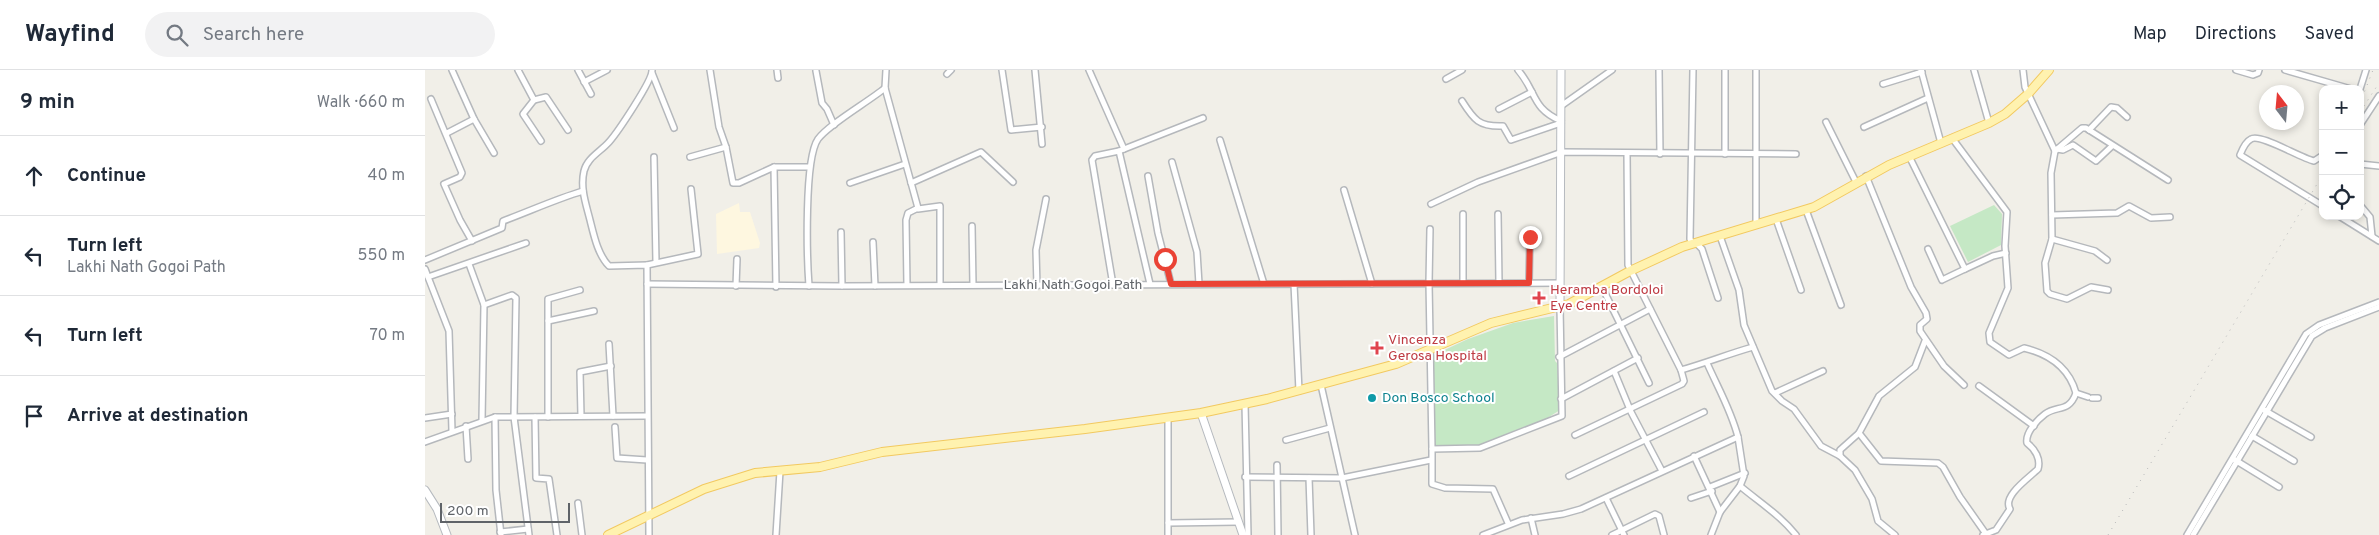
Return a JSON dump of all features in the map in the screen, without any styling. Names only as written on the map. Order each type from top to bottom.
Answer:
[{"type":"main road","points":[[608,535],[690,495],[730,479],[755,472],[829,465],[882,452],[1085,429],[1201,413],[1299,391],[1396,364],[1496,321],[1560,307],[1577,301],[1630,271],[1694,243],[1806,210],[1866,176],[1909,155],[1989,123],[2005,114],[2028,94],[2049,70]]},
{"type":"street","points":[[451,70],[474,119],[494,153]]},
{"type":"street","points":[[518,70],[534,100]]},
{"type":"street","points":[[578,70],[591,94]]},
{"type":"street","points":[[584,82],[607,70]]},
{"type":"street","points":[[710,70],[719,129],[726,147],[732,181],[735,184],[774,167],[809,167]]},
{"type":"street","points":[[777,70],[778,78]]},
{"type":"street","points":[[886,70],[885,88],[918,209]]},
{"type":"street","points":[[1002,70],[1011,130],[1041,127]]},
{"type":"street","points":[[1035,70],[1042,144]]},
{"type":"street","points":[[1089,70],[1121,150],[1150,284]]},
{"type":"street","points":[[1446,79],[1462,70]]},
{"type":"street","points":[[1518,70],[1539,107],[1548,115],[1561,122]]},
{"type":"street","points":[[1432,449],[1473,449],[1489,446],[1562,416],[1559,357],[1562,152],[1561,70]]},
{"type":"street","points":[[1561,106],[1613,70]]},
{"type":"street","points":[[1659,70],[1659,154]]},
{"type":"street","points":[[1693,70],[1690,239],[1702,249],[1719,298]]},
{"type":"street","points":[[1725,70],[1725,154]]},
{"type":"street","points":[[1756,70],[1756,226]]},
{"type":"street","points":[[1974,70],[1989,123]]},
{"type":"street","points":[[2023,70],[2025,87],[2056,150]]},
{"type":"street","points":[[2236,70],[2253,75],[2258,73],[2259,70]]},
{"type":"street","points":[[2285,70],[2337,85]]},
{"type":"street","points":[[2361,85],[2366,70]]},
{"type":"street","points":[[652,71],[674,128]]},
{"type":"street","points":[[652,71],[616,134],[586,165],[583,191],[595,238],[604,261],[609,266],[647,265],[698,254],[691,190]]},
{"type":"street","points":[[816,71],[822,105],[827,109],[834,126]]},
{"type":"street","points":[[1883,84],[1922,71],[1941,143]]},
{"type":"street","points":[[809,286],[809,167],[818,140],[885,88]]},
{"type":"street","points":[[1499,109],[1532,92]]},
{"type":"street","points":[[2364,119],[2379,96]]},
{"type":"street","points":[[541,141],[523,114],[524,110],[534,100],[546,97],[568,130]]},
{"type":"street","points":[[1864,127],[1928,98]]},
{"type":"street","points":[[431,99],[447,133],[462,173],[460,177],[444,184],[460,220],[472,241]]},
{"type":"street","points":[[1462,100],[1474,119],[1487,126],[1503,126],[1511,140],[1561,122]]},
{"type":"street","points":[[2089,130],[2111,107],[2117,108],[2127,116]]},
{"type":"street","points":[[1113,285],[1092,160],[1095,156],[1121,150],[1203,118]]},
{"type":"street","points":[[447,133],[474,119]]},
{"type":"street","points":[[1826,122],[1856,182]]},
{"type":"street","points":[[2109,290],[2091,287],[2067,299],[2050,294],[2046,286],[2047,271],[2045,263],[2052,239],[2051,173],[2056,150],[2082,128],[2089,130],[2168,180]]},
{"type":"street","points":[[2319,157],[2313,161],[2301,158],[2264,138],[2256,137],[2250,139],[2239,155],[2319,204]]},
{"type":"street","points":[[1952,138],[2007,212],[2006,253],[2008,288],[1989,333],[1990,342],[2005,354],[2012,355],[2024,348],[2055,362],[2066,371],[2076,393],[2092,398]]},
{"type":"street","points":[[1220,140],[1264,284]]},
{"type":"street","points":[[2056,150],[2063,150],[2073,146],[2096,161],[2112,146]]},
{"type":"street","points":[[690,157],[726,147]]},
{"type":"street","points":[[911,183],[981,152],[1013,182]]},
{"type":"street","points":[[1431,204],[1478,182],[1562,152],[1796,154]]},
{"type":"street","points":[[1575,434],[1682,384],[1684,381],[1681,370],[1630,271],[1627,258],[1627,153]]},
{"type":"street","points":[[1909,155],[1965,269]]},
{"type":"street","points":[[655,157],[656,262]]},
{"type":"street","points":[[1172,162],[1197,252],[1199,284]]},
{"type":"street","points":[[850,183],[905,164]]},
{"type":"street","points":[[2364,164],[2379,166]]},
{"type":"street","points":[[774,167],[776,286]]},
{"type":"street","points":[[1148,176],[1158,233],[1171,284]]},
{"type":"street","points":[[1866,176],[1911,287],[1926,313],[1927,319],[1919,327],[1925,341],[1944,366],[1964,385]]},
{"type":"street","points":[[1344,190],[1373,284]]},
{"type":"street","points":[[425,260],[503,228],[503,222],[552,203],[561,197],[583,191]]},
{"type":"street","points":[[1037,286],[1036,250],[1046,199]]},
{"type":"street","points":[[907,285],[906,220],[909,213],[918,209],[939,205],[940,285]]},
{"type":"street","points":[[2052,215],[2117,213],[2129,206],[2151,218],[2170,217]]},
{"type":"street","points":[[1806,210],[1841,305]]},
{"type":"street","points":[[2364,210],[2369,217],[2372,236]]},
{"type":"street","points":[[1463,214],[1463,283]]},
{"type":"street","points":[[1498,214],[1499,283]]},
{"type":"street","points":[[1776,220],[1801,290]]},
{"type":"street","points":[[2346,220],[2379,241]]},
{"type":"street","points":[[972,226],[973,285]]},
{"type":"street","points":[[1430,229],[1432,484],[1445,488],[1493,489],[1509,524]]},
{"type":"street","points":[[841,232],[842,286]]},
{"type":"street","points":[[1529,283],[1530,232]]},
{"type":"street","points":[[1720,236],[1739,290],[1744,325],[1775,393],[1794,409],[1821,446],[1840,456],[1855,470],[1872,499],[1878,521],[1895,535]]},
{"type":"street","points":[[2052,239],[2095,251],[2107,260]]},
{"type":"street","points":[[873,242],[875,286]]},
{"type":"street","points":[[428,277],[526,243]]},
{"type":"street","points":[[1928,249],[1942,280],[1993,256],[2006,253]]},
{"type":"street","points":[[736,286],[737,259]]},
{"type":"street","points":[[469,264],[484,305],[482,420]]},
{"type":"street","points":[[647,265],[649,535]]},
{"type":"street","points":[[425,269],[449,331],[452,431]]},
{"type":"street","name":"Lakhi Nath Gogoi Path","points":[[647,284],[736,286],[1037,286],[1560,283]]},
{"type":"street","points":[[1295,284],[1299,391]]},
{"type":"street","points":[[1602,287],[1649,383]]},
{"type":"street","points":[[548,416],[547,298],[580,290]]},
{"type":"street","points":[[484,305],[512,295],[516,298],[514,417],[529,535]]},
{"type":"street","points":[[2193,535],[2309,331],[2379,302]]},
{"type":"street","points":[[2187,535],[2252,436],[2264,410],[2312,336],[2325,328],[2379,307]]},
{"type":"street","points":[[1559,357],[1650,309]]},
{"type":"street","points":[[548,322],[594,311]]},
{"type":"street","points":[[1840,456],[1840,450],[1859,433],[1875,401],[1915,367],[1925,341]]},
{"type":"street","points":[[609,344],[613,416]]},
{"type":"street","points":[[1681,370],[1707,363],[1718,356],[1753,347]]},
{"type":"street","points":[[1561,399],[1638,358]]},
{"type":"street","points":[[1707,363],[1720,394],[1731,411],[1745,472],[1740,486],[1721,512],[1711,535]]},
{"type":"street","points":[[581,416],[580,372],[611,366]]},
{"type":"street","points":[[1614,371],[1630,408],[1662,471]]},
{"type":"street","points":[[1775,393],[1823,371]]},
{"type":"street","points":[[1321,385],[1355,535]]},
{"type":"street","points":[[1979,386],[2034,426]]},
{"type":"street","points":[[1859,433],[1881,461],[1938,463],[1943,467],[1985,534],[1997,530],[2010,510],[2008,504],[2010,496],[2038,469],[2038,458],[2032,447],[2027,443],[2026,437],[2047,413],[2065,408],[2076,393]]},
{"type":"street","points":[[1245,404],[1247,535]]},
{"type":"street","points":[[2264,410],[2311,437]]},
{"type":"street","points":[[1569,476],[1704,412]]},
{"type":"street","points":[[1201,413],[1243,535]]},
{"type":"street","points":[[425,418],[452,414]]},
{"type":"street","points":[[425,434],[426,441],[495,417],[647,416]]},
{"type":"street","points":[[495,417],[496,490],[501,533],[528,529]]},
{"type":"street","points":[[535,417],[536,478],[549,479],[557,535]]},
{"type":"street","points":[[1168,417],[1168,535]]},
{"type":"street","points":[[466,426],[468,459]]},
{"type":"street","points":[[615,427],[617,458],[647,460]]},
{"type":"street","points":[[1286,440],[1330,428]]},
{"type":"street","points":[[2252,436],[2294,461]]},
{"type":"street","points":[[1483,535],[1509,524],[1531,518],[1571,513],[1738,437]]},
{"type":"street","points":[[1695,456],[1721,512]]},
{"type":"street","points":[[1245,476],[1342,478],[1431,460]]},
{"type":"street","points":[[2235,460],[2279,487]]},
{"type":"street","points":[[1277,465],[1279,535]]},
{"type":"street","points":[[776,535],[780,471]]},
{"type":"street","points":[[1691,498],[1745,472]]},
{"type":"street","points":[[1309,478],[1311,535]]},
{"type":"street","points":[[1740,486],[1770,511],[1782,518],[1796,535]]},
{"type":"street","points":[[425,490],[437,509],[447,535]]},
{"type":"street","points":[[1606,498],[1623,533]]},
{"type":"street","points":[[578,503],[582,535]]},
{"type":"street","points":[[1612,535],[1623,533],[1658,514],[1664,535]]},
{"type":"street","points":[[1531,518],[1535,535]]},
{"type":"street","points":[[1168,523],[1238,522]]},
{"type":"shaded area","points":[[739,203],[740,212],[750,212],[760,243],[759,248],[717,254],[716,214]]},
{"type":"green space","points":[[1994,205],[2002,214],[2001,245],[1968,262],[1950,226]]},
{"type":"green space","points":[[1554,316],[1555,361],[1557,363],[1560,410],[1541,422],[1478,447],[1431,445],[1434,355],[1468,339],[1513,323]]},
{"type":"railway","points":[[2364,93],[2373,70]]},
{"type":"railway","points":[[2364,106],[2379,83]]},
{"type":"railway","points":[[2108,535],[2322,175]]},
{"type":"place","name":"Heramba Bordoloi Eye Centre","points":[[1539,298]]},
{"type":"place","name":"Vincenza Gerosa Hospital","points":[[1377,348]]},
{"type":"place","name":"Don Bosco School","points":[[1372,398]]},
{"type":"route","points":[[1165,259],[1171,284],[1529,283],[1530,237]]}]
